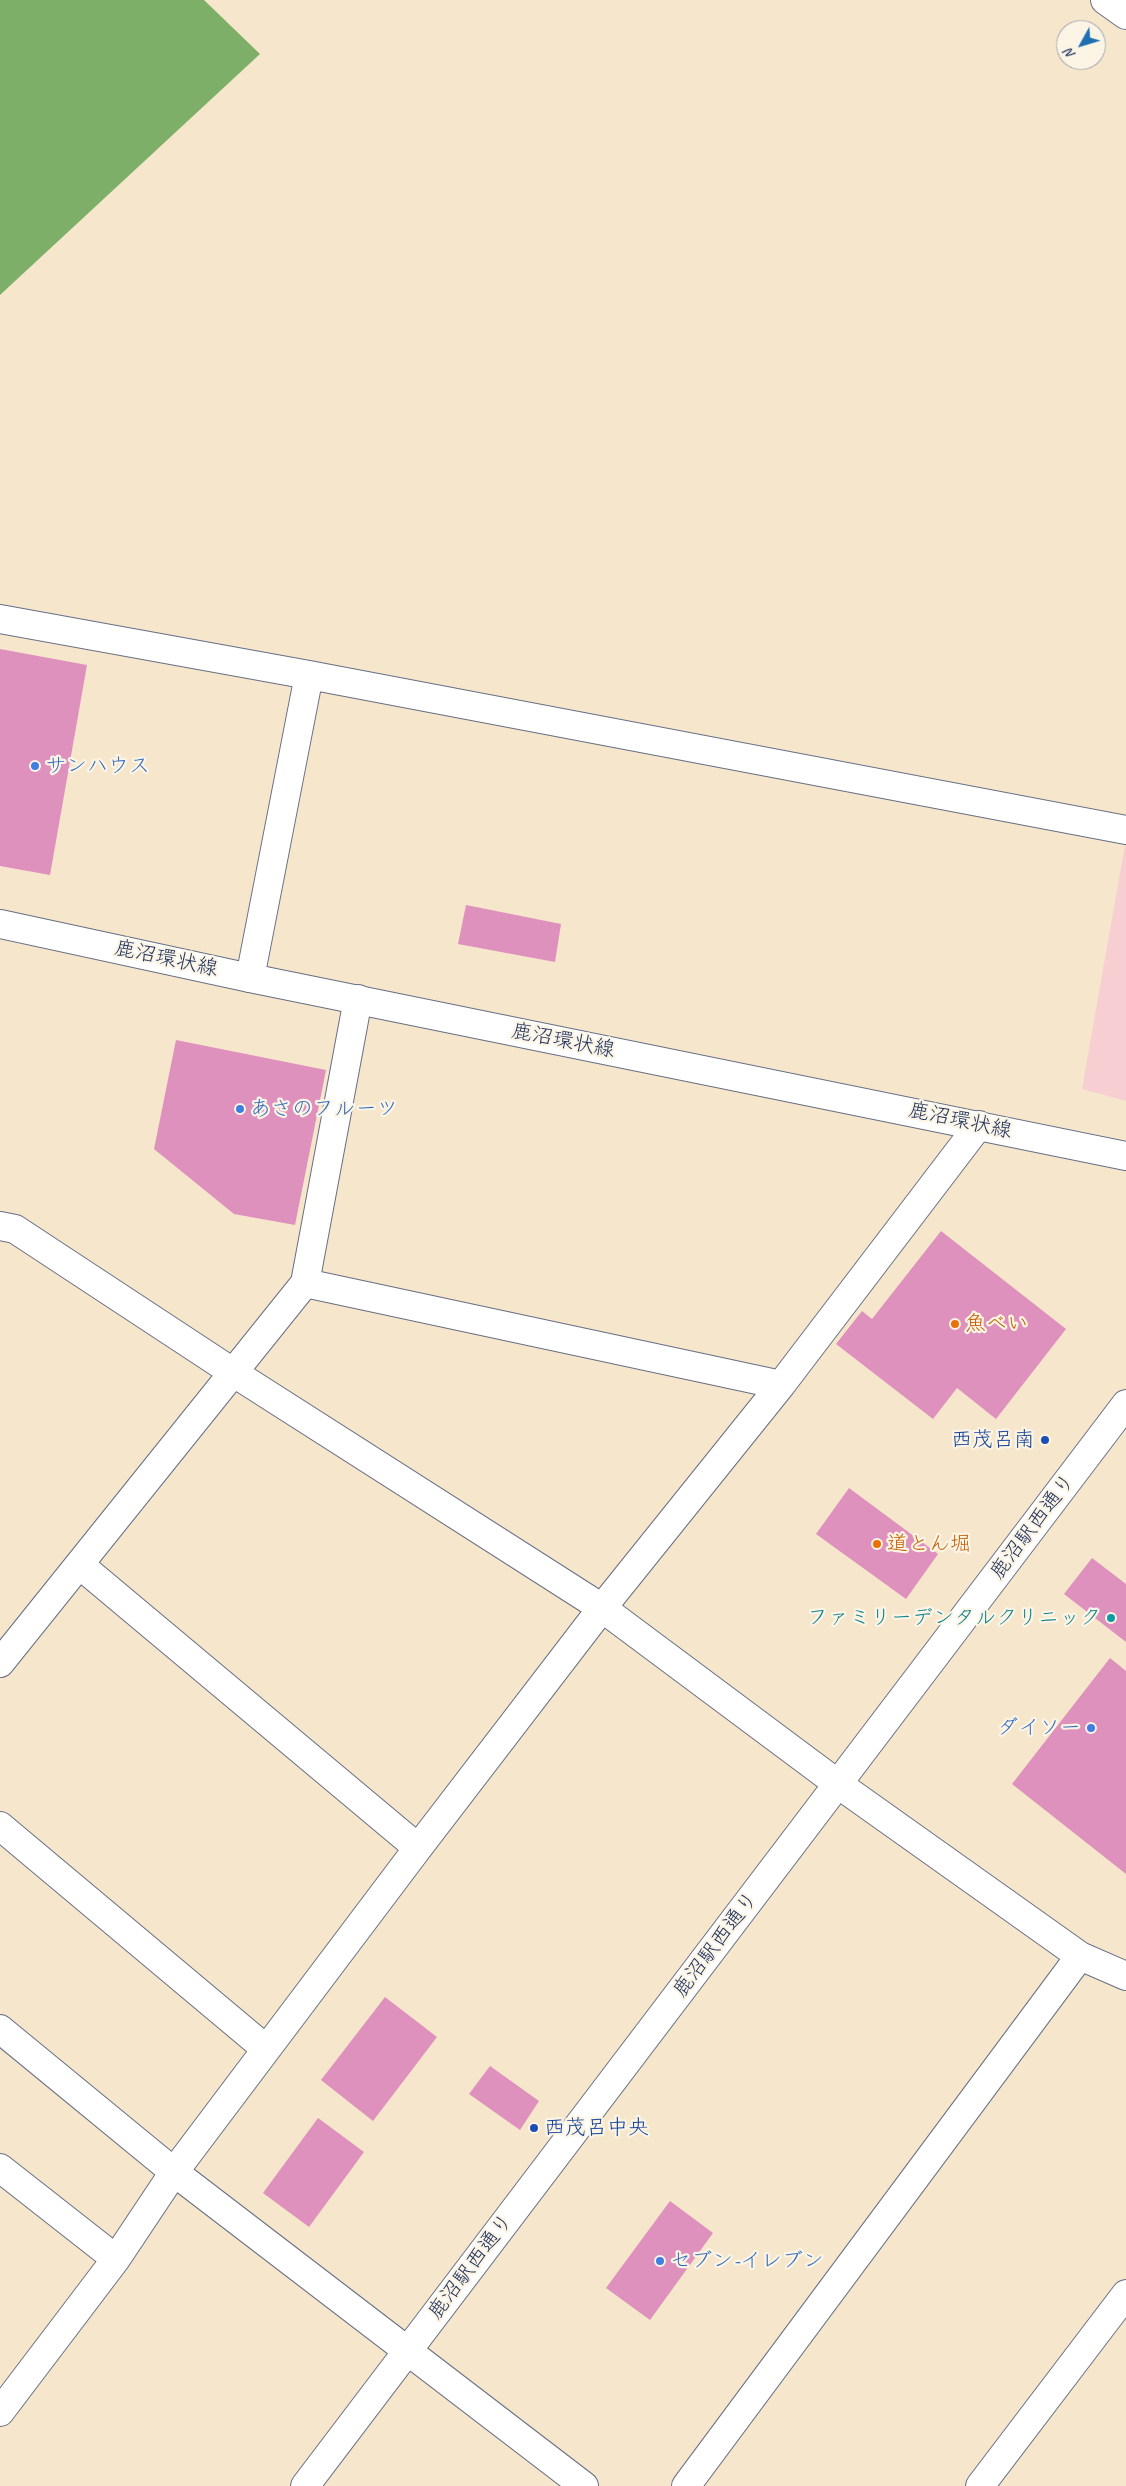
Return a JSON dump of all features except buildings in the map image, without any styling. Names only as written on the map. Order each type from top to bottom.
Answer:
[{"type":"street","points":[[1106,0],[1126,15]]},
{"type":"street","points":[[0,619],[309,675],[1126,830]]},
{"type":"street","points":[[250,978],[309,675]]},
{"type":"street","name":"鹿沼環状線","points":[[0,924],[250,978],[1126,1156]]},
{"type":"street","points":[[0,1662],[80,1565],[305,1283],[358,999]]},
{"type":"street","points":[[0,2412],[116,2259],[174,2172],[418,1848],[602,1608],[781,1385],[979,1125]]},
{"type":"street","points":[[5,1234],[234,1373],[602,1608],[838,1784],[1080,1956],[1126,1976]]},
{"type":"street","points":[[305,1283],[781,1385]]},
{"type":"street","name":"鹿沼駅西通り","points":[[305,2486],[1126,1404]]},
{"type":"street","points":[[80,1565],[418,1848]]},
{"type":"street","points":[[0,1826],[266,2049]]},
{"type":"street","points":[[686,2486],[1080,1956]]},
{"type":"street","points":[[0,2029],[174,2172],[584,2486]]},
{"type":"street","points":[[0,2168],[116,2259]]},
{"type":"street","points":[[980,2486],[1126,2294]]},
{"type":"shaded area","points":[[1126,839],[1126,1101],[1082,1089]]},
{"type":"green space","points":[[0,0],[204,0],[260,54],[0,295]]},
{"type":"place","name":"サンハウス","points":[[35,766]]},
{"type":"place","name":"あさのフルーツ","points":[[240,1109]]},
{"type":"place","name":"魚べい","points":[[955,1324]]},
{"type":"place","name":"西茂呂南","points":[[1045,1440]]},
{"type":"place","name":"道とん堀","points":[[877,1544]]},
{"type":"place","name":"ファミリーデンタルクリニック","points":[[1111,1618]]},
{"type":"place","name":"ダイソー","points":[[1091,1728]]},
{"type":"place","name":"西茂呂中央","points":[[534,2128]]},
{"type":"place","name":"セブン-イレブン","points":[[660,2261]]}]
